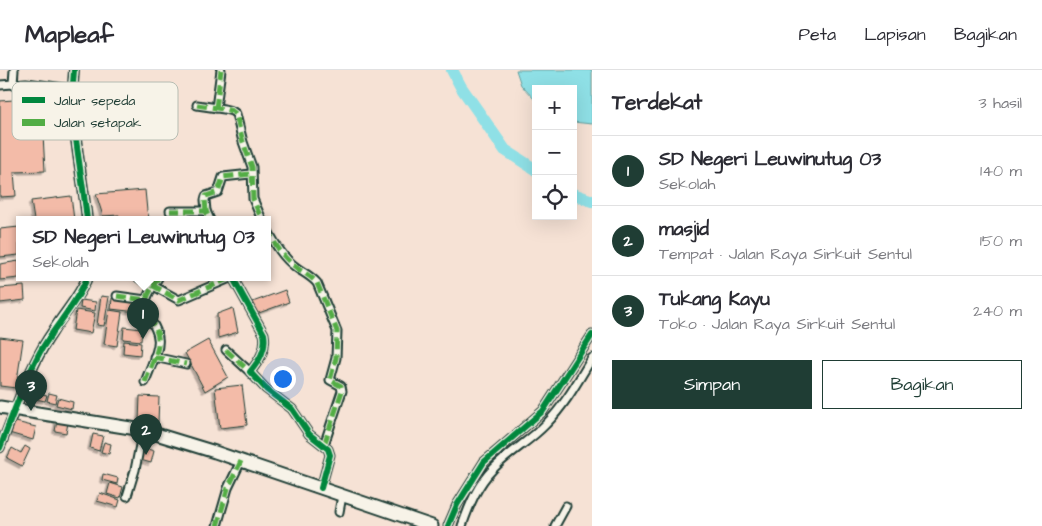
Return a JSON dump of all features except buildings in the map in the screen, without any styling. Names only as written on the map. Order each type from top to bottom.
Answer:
[{"type":"main road","points":[[0,407],[144,430],[432,526]]},
{"type":"street","points":[[216,108],[220,70]]},
{"type":"street","points":[[197,105],[232,111],[236,114],[243,142],[251,161],[253,199],[260,216]]},
{"type":"street","points":[[75,140],[86,216]]},
{"type":"street","points":[[208,216],[204,200],[206,196],[218,192],[223,177],[251,174]]},
{"type":"street","points":[[170,211],[206,211]]},
{"type":"street","points":[[271,237],[277,248],[292,264],[313,278],[317,283],[337,331],[336,358],[330,380],[341,386],[342,391],[324,445]]},
{"type":"street","points":[[0,448],[39,354],[85,281]]},
{"type":"street","points":[[145,281],[179,300],[224,281]]},
{"type":"street","points":[[145,382],[157,352],[159,339],[150,317],[144,312],[146,300],[156,281]]},
{"type":"street","points":[[233,281],[260,326],[266,342],[250,372]]},
{"type":"street","points":[[117,296],[146,300]]},
{"type":"street","points":[[448,526],[468,487],[484,462],[543,411],[592,335]]},
{"type":"street","points":[[226,350],[266,389],[292,409],[309,434],[328,449],[330,455],[321,488]]},
{"type":"street","points":[[154,356],[186,364]]},
{"type":"street","points":[[462,526],[470,503],[494,468],[535,434],[557,411],[592,358]]},
{"type":"street","points":[[127,496],[144,430]]},
{"type":"street","points":[[217,526],[228,488],[241,461]]},
{"type":"street","points":[[468,487],[477,492]]},
{"type":"street","points":[[339,512],[342,496]]},
{"type":"street","points":[[555,526],[566,506]]},
{"type":"water","points":[[516,70],[592,70],[592,124],[577,122],[577,85],[532,85],[532,97],[521,85]]},
{"type":"waterway","points":[[452,70],[461,87],[505,150],[532,167]]},
{"type":"waterway","points":[[577,195],[592,201]]},
{"type":"marked path","points":[[216,108],[221,70]]},
{"type":"marked path","points":[[197,105],[224,109],[236,114],[252,167],[253,199],[260,216]]},
{"type":"marked path","points":[[206,211],[206,196],[218,192],[223,177],[251,174]]},
{"type":"marked path","points":[[170,211],[206,211],[208,216]]},
{"type":"marked path","points":[[271,236],[283,255],[317,283],[337,331],[336,358],[330,380],[341,386],[342,391],[324,445]]},
{"type":"marked path","points":[[144,281],[179,300],[223,281]]},
{"type":"marked path","points":[[145,382],[156,354],[158,338],[152,322],[144,312],[144,307],[156,281]]},
{"type":"marked path","points":[[117,296],[146,300]]},
{"type":"marked path","points":[[226,350],[250,372]]},
{"type":"marked path","points":[[154,357],[186,364]]},
{"type":"marked path","points":[[217,526],[228,488],[241,461]]},
{"type":"cycle path","points":[[73,82],[74,70]]},
{"type":"cycle path","points":[[77,140],[86,216]]},
{"type":"cycle path","points":[[0,448],[34,363],[86,281]]},
{"type":"cycle path","points":[[235,281],[265,339],[262,354],[250,372],[266,389],[292,409],[309,434],[328,449],[330,455],[321,488]]},
{"type":"cycle path","points":[[448,526],[457,505],[484,462],[543,411],[592,335]]},
{"type":"place","name":"SD Negeri Leuwinutug 03","points":[[143,339]]},
{"type":"place","name":"Tukang Kayu","points":[[31,411]]},
{"type":"place","name":"masjid","points":[[146,455]]}]
